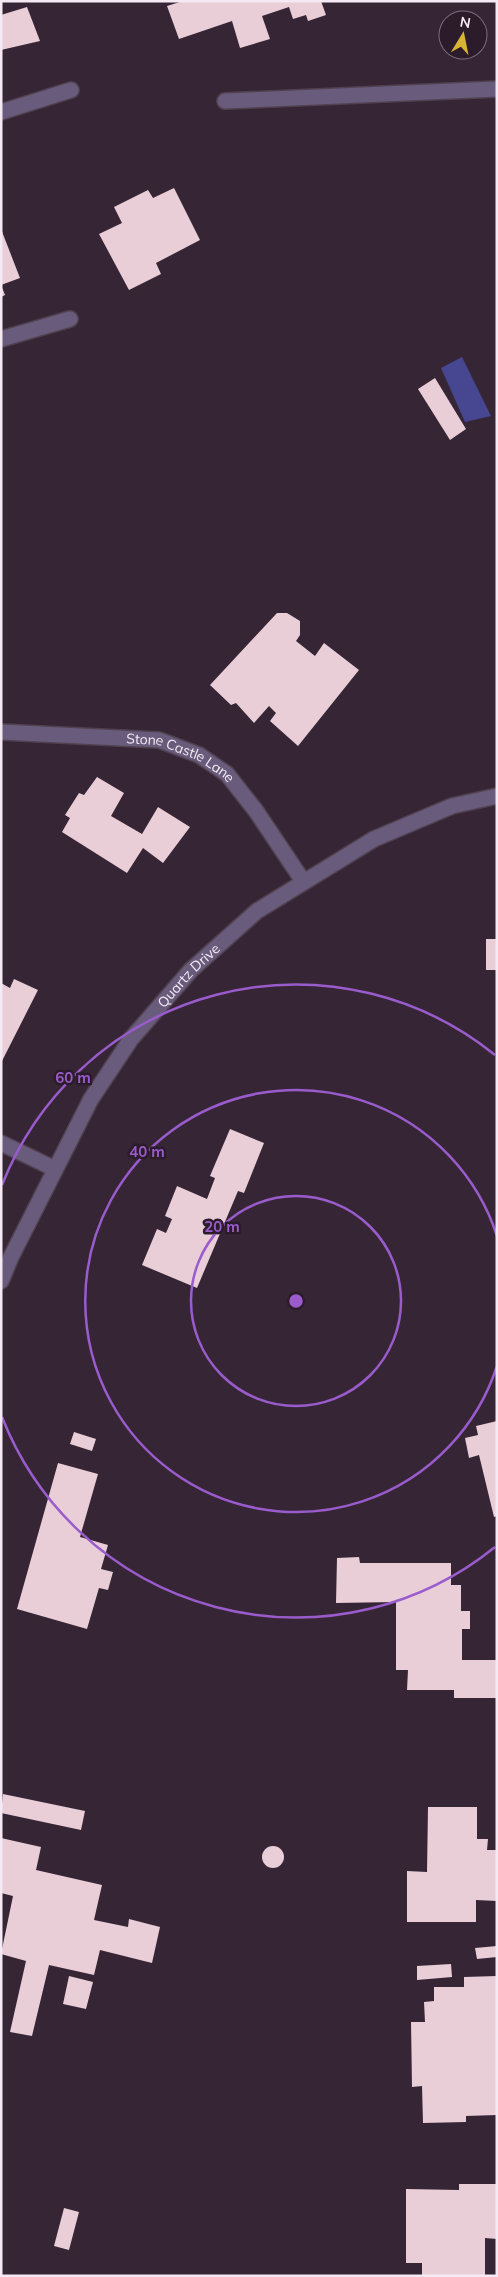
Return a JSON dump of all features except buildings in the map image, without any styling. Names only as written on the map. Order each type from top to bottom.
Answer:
[{"type":"street","points":[[225,101],[497,89]]},
{"type":"street","points":[[1,112],[71,90]]},
{"type":"street","points":[[1,339],[70,319]]},
{"type":"street","name":"Stone Castle Lane","points":[[1,732],[159,740],[199,754],[227,774],[256,811],[303,881]]},
{"type":"street","name":"Quartz Drive","points":[[1,1281],[91,1099],[143,1025],[191,970],[257,911],[374,839],[452,806],[497,796]]},
{"type":"street","points":[[1,1143],[55,1169]]},
{"type":"shaded area","points":[[462,357],[491,416],[465,422],[441,368]]}]
